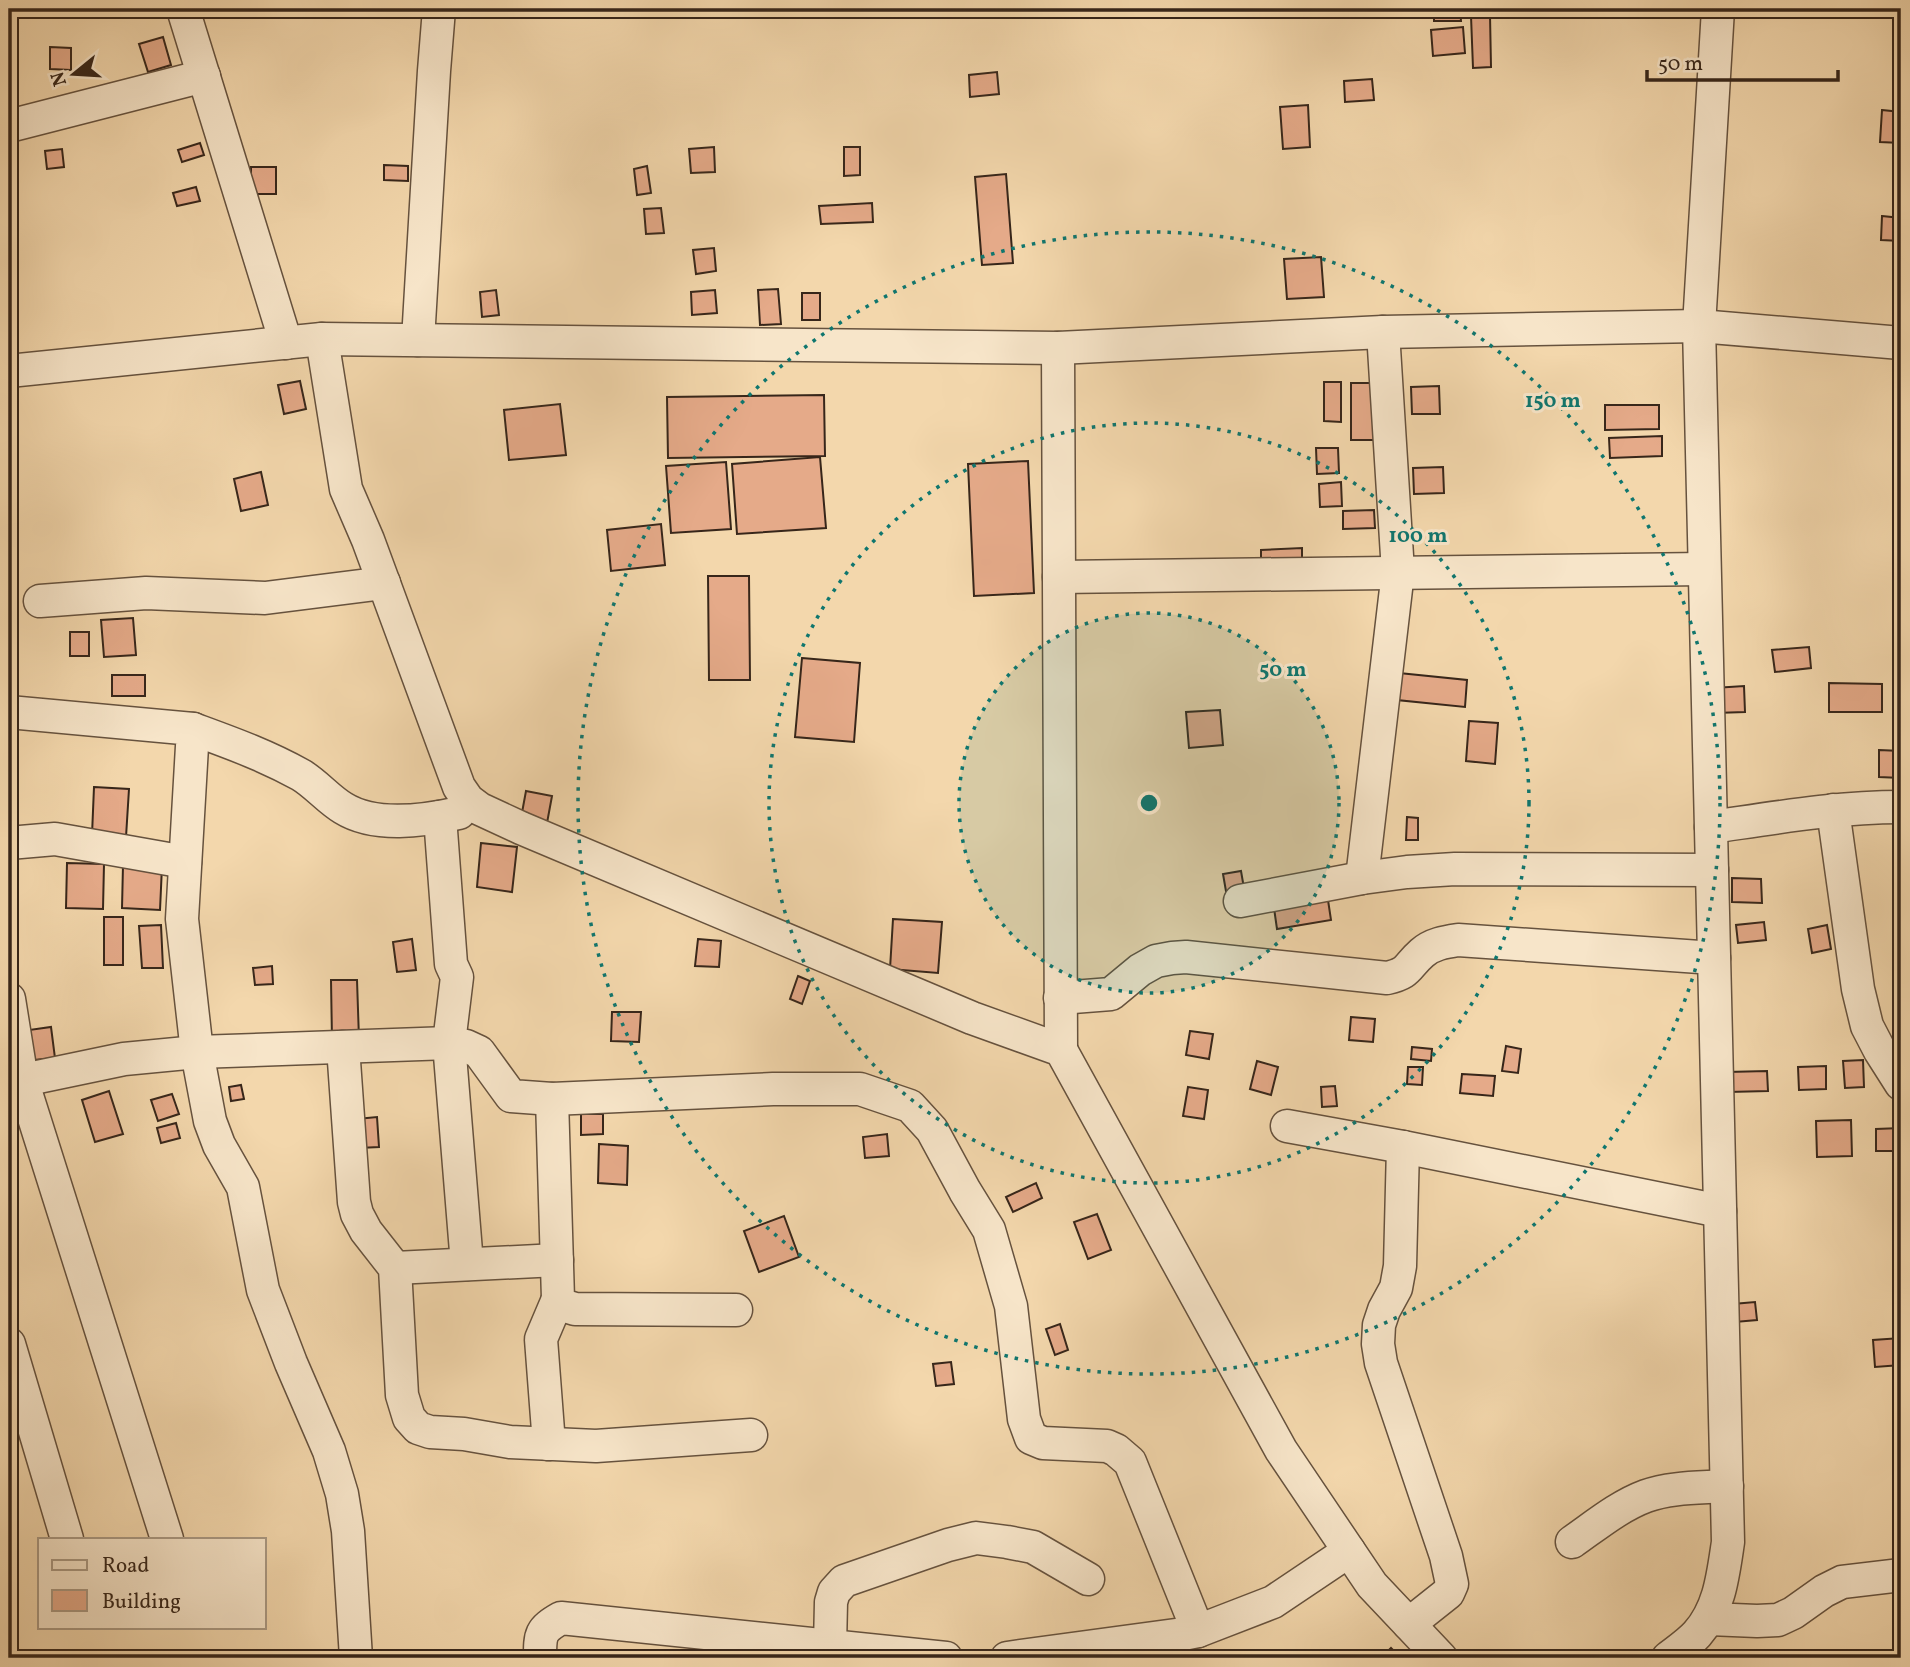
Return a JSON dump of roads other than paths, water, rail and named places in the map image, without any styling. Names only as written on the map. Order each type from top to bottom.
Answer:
[{"type":"street","points":[[186,9],[286,343]]},
{"type":"street","points":[[418,340],[439,9]]},
{"type":"street","points":[[1668,1658],[1696,1636],[1709,1619],[1719,1593],[1728,1542],[1699,327],[1718,9]]},
{"type":"street","points":[[9,126],[204,76]]},
{"type":"street","points":[[9,371],[322,339],[1058,348],[1383,332],[1699,327],[1901,343]]},
{"type":"street","points":[[1362,877],[1398,572],[1383,332]]},
{"type":"street","points":[[322,339],[346,489],[384,583],[459,787],[468,800],[480,809],[698,904],[972,1018],[1061,1050]]},
{"type":"street","points":[[1058,348],[1061,1050],[1281,1450],[1373,1585],[1438,1657]]},
{"type":"street","points":[[1059,577],[1704,569]]},
{"type":"street","points":[[40,601],[146,593],[265,598],[384,583]]},
{"type":"street","points":[[9,712],[192,729],[262,754],[305,778],[343,808],[360,816],[380,820],[440,817],[480,809]]},
{"type":"street","points":[[192,729],[182,919],[197,1052],[210,1121],[219,1145],[243,1187],[263,1290],[329,1451],[342,1494],[348,1531],[356,1658]]},
{"type":"street","points":[[1711,827],[1833,810],[1901,807]]},
{"type":"street","points":[[1833,810],[1858,989],[1867,1027],[1901,1084]]},
{"type":"street","points":[[440,817],[451,964],[457,977],[449,1043],[467,1264]]},
{"type":"street","points":[[9,843],[55,839],[185,862]]},
{"type":"street","points":[[1240,901],[1362,877],[1455,869],[1712,870]]},
{"type":"street","points":[[1060,998],[1111,994],[1140,970],[1156,961],[1186,957],[1387,978],[1401,975],[1422,953],[1433,946],[1458,940],[1714,958]]},
{"type":"street","points":[[9,999],[16,1082],[167,1538]]},
{"type":"street","points":[[16,1082],[124,1059],[197,1052],[449,1043],[479,1052],[511,1097],[552,1099],[772,1088],[860,1089],[910,1106],[932,1130],[989,1230],[1011,1306],[1024,1419],[1031,1438],[1043,1443],[1107,1446],[1130,1462],[1188,1641]]},
{"type":"street","points":[[343,1047],[354,1202],[366,1231],[395,1268],[401,1395],[409,1418],[418,1428],[430,1432],[464,1434],[510,1442],[596,1446],[751,1435]]},
{"type":"street","points":[[549,1444],[541,1339],[558,1299],[552,1099]]},
{"type":"street","points":[[1287,1126],[1720,1211]]},
{"type":"street","points":[[1403,1147],[1400,1266],[1396,1288],[1379,1325],[1378,1344],[1381,1363],[1446,1556],[1452,1584],[1448,1593],[1409,1624]]},
{"type":"street","points":[[395,1268],[557,1260]]},
{"type":"street","points":[[558,1299],[562,1305],[575,1309],[736,1310]]},
{"type":"street","points":[[9,1345],[67,1538]]},
{"type":"street","points":[[1572,1542],[1628,1505],[1647,1496],[1675,1490],[1727,1486]]},
{"type":"street","points":[[830,1646],[831,1602],[834,1592],[845,1581],[948,1545],[976,1538],[1033,1547],[1088,1579]]},
{"type":"street","points":[[1007,1658],[1084,1653],[1188,1641],[1273,1602],[1349,1551]]},
{"type":"street","points":[[1709,1619],[1778,1620],[1842,1581],[1901,1575]]},
{"type":"street","points":[[540,1658],[540,1641],[545,1627],[561,1618],[903,1656],[946,1658]]}]
